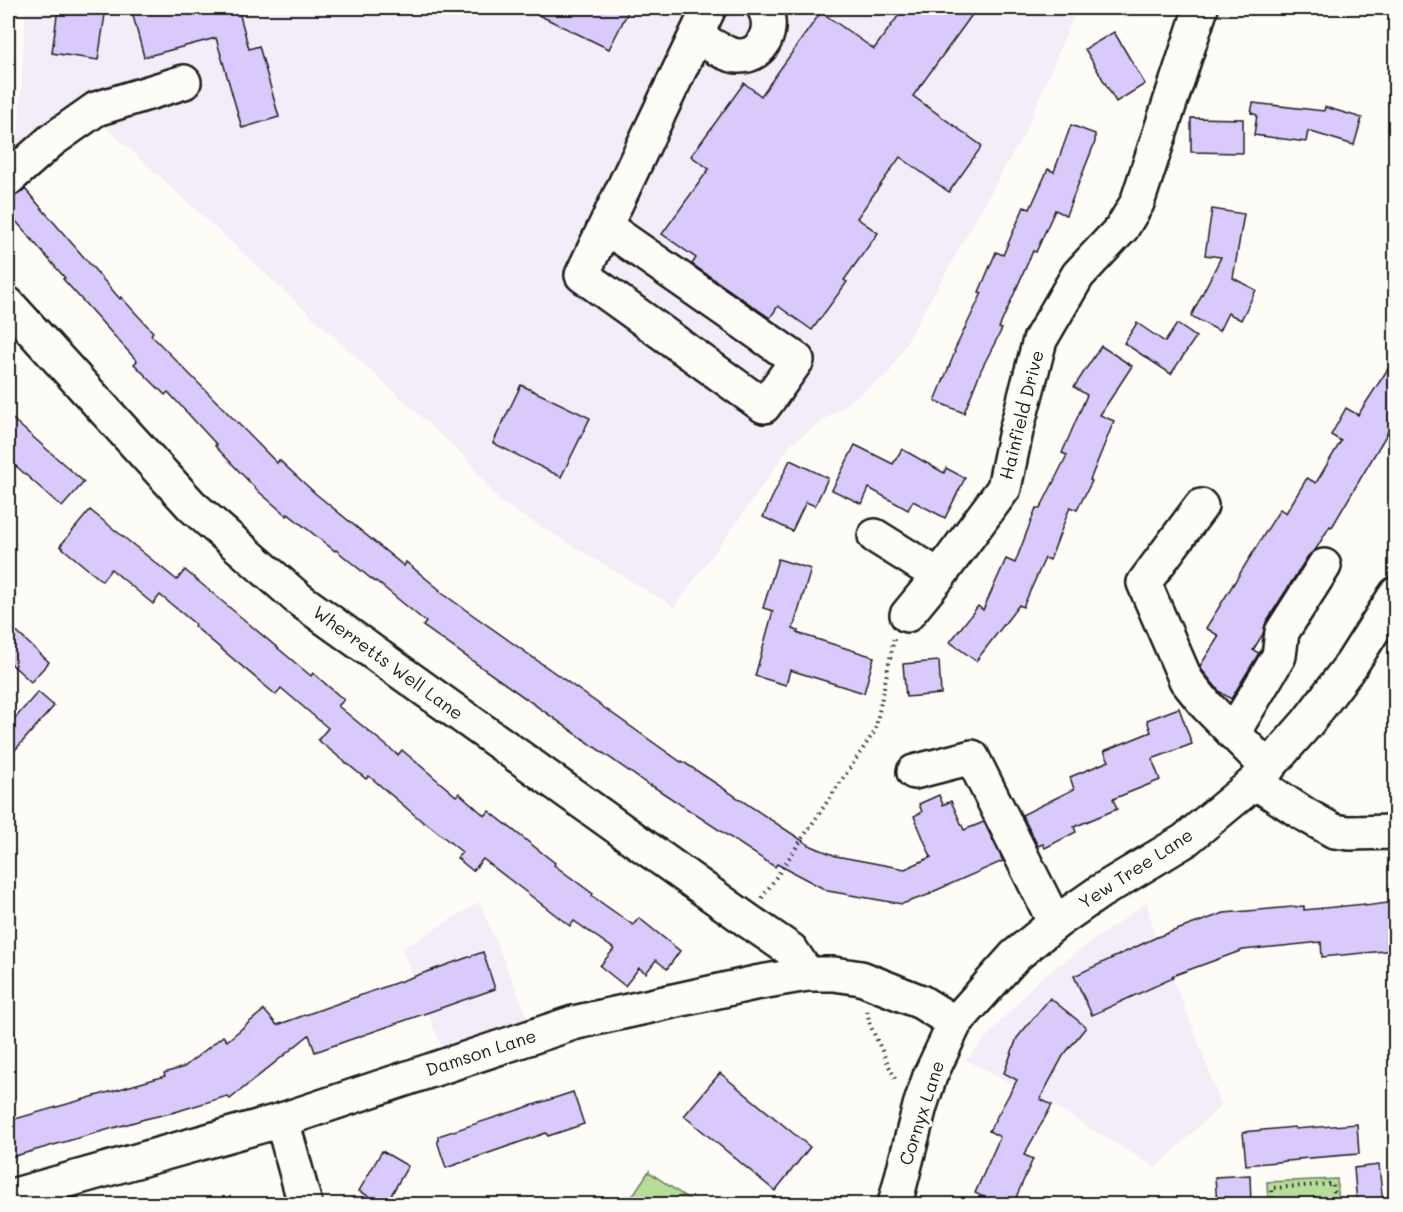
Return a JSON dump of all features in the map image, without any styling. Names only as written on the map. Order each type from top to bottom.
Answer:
[{"type":"street","points":[[606,227],[797,360],[764,406],[582,275],[703,22],[725,52],[738,56],[752,53],[762,45],[767,35],[768,15],[764,8]]},
{"type":"street","name":"Hainfield Drive","points":[[907,615],[1004,488],[1016,431],[1040,340],[1078,275],[1122,228],[1137,203],[1201,8]]},
{"type":"street","points":[[8,179],[52,140],[96,109],[184,82]]},
{"type":"street","name":"Wherretts Well Lane","points":[[8,304],[192,506],[300,600],[792,950],[807,974]]},
{"type":"street","points":[[1201,506],[1144,583],[1186,680],[1233,733],[1261,775],[1304,814],[1334,831],[1395,832]]},
{"type":"street","points":[[875,536],[939,576]]},
{"type":"street","points":[[1233,733],[1279,657],[1282,632],[1324,566]]},
{"type":"street","name":"Yew Tree Lane","points":[[956,1023],[1015,956],[1101,891],[1184,842],[1261,775],[1307,723],[1351,665],[1395,594]]},
{"type":"street","points":[[914,772],[972,757],[1055,924]]},
{"type":"street","name":"Damson Lane","points":[[8,1197],[282,1120],[573,1023],[755,983],[807,974],[834,974],[861,978],[921,1002],[956,1023]]},
{"type":"street","name":"Cornyx Lane","points":[[895,1204],[930,1076],[956,1023]]},
{"type":"street","points":[[282,1120],[305,1204]]},
{"type":"path","points":[[747,920],[875,731],[897,625],[907,615]]},
{"type":"path","points":[[861,978],[870,1025],[898,1086]]},
{"type":"path","points":[[1273,1204],[1272,1188],[1334,1184],[1335,1204]]},
{"type":"shaded area","points":[[26,8],[1077,8],[1026,130],[889,373],[791,444],[748,507],[674,607],[500,502],[467,459],[84,107],[8,175],[8,146],[18,136]]},
{"type":"shaded area","points":[[479,902],[529,1020],[442,1048],[402,949]]},
{"type":"shaded area","points":[[1147,902],[1155,938],[1190,1020],[1221,1105],[1156,1168],[1052,1105],[966,1060],[1037,981]]},
{"type":"green space","points":[[649,1172],[696,1204],[627,1204]]},
{"type":"green space","points":[[1337,1179],[1339,1204],[1268,1204],[1267,1182]]},
{"type":"building","points":[[58,8],[106,8],[98,60],[52,53]]},
{"type":"building","points":[[131,8],[238,8],[249,49],[259,46],[279,117],[242,128],[216,38],[144,57]]},
{"type":"building","points":[[524,8],[630,8],[609,49]]},
{"type":"building","points":[[904,8],[977,8],[913,96],[982,146],[949,192],[900,157],[857,218],[878,233],[844,280],[847,282],[812,330],[778,306],[770,318],[692,264],[696,258],[662,234],[709,169],[691,156],[744,83],[761,96],[821,12],[874,49]]},
{"type":"building","points":[[1114,32],[1145,84],[1116,102],[1085,49]]},
{"type":"building","points":[[1253,103],[1324,111],[1325,107],[1362,118],[1354,145],[1308,131],[1306,142],[1254,135],[1257,115],[1251,113]]},
{"type":"building","points":[[1191,118],[1243,119],[1243,153],[1191,152]]},
{"type":"building","points":[[1071,125],[1095,134],[1095,142],[1066,215],[1055,210],[1036,252],[1033,251],[999,328],[1002,329],[981,370],[964,413],[935,401],[954,351],[982,293],[979,292],[996,252],[1003,255],[1024,207],[1030,209],[1048,169],[1054,172]]},
{"type":"building","points":[[25,189],[120,299],[121,297],[153,332],[151,335],[277,463],[279,460],[316,494],[404,566],[406,562],[439,591],[681,762],[809,845],[836,856],[905,869],[931,857],[914,816],[922,812],[919,804],[939,795],[943,805],[951,801],[964,830],[984,822],[1003,861],[931,894],[902,904],[828,891],[777,864],[775,867],[650,786],[423,626],[426,622],[376,581],[288,514],[287,516],[258,491],[168,392],[165,395],[134,364],[137,361],[63,279],[65,278],[8,212],[8,198]]},
{"type":"building","points":[[1212,209],[1244,214],[1233,278],[1256,290],[1241,320],[1228,313],[1219,331],[1191,316],[1221,257],[1205,255]]},
{"type":"building","points":[[1137,323],[1165,342],[1177,324],[1196,337],[1171,374],[1124,343]]},
{"type":"building","points":[[1101,346],[1132,366],[1100,415],[1114,421],[1090,480],[1092,481],[1077,510],[1070,507],[1050,560],[1045,558],[1023,607],[1019,605],[976,661],[950,642],[978,606],[983,610],[1006,559],[1015,563],[1036,508],[1040,509],[1067,455],[1062,453],[1087,395],[1074,387]]},
{"type":"building","points":[[1395,358],[1395,420],[1332,527],[1330,526],[1316,549],[1308,556],[1266,622],[1263,634],[1253,650],[1259,653],[1231,699],[1220,692],[1200,666],[1219,636],[1206,628],[1280,509],[1286,513],[1307,478],[1316,483],[1341,441],[1331,435],[1346,408],[1358,415]]},
{"type":"building","points":[[521,385],[590,418],[561,477],[493,443]]},
{"type":"building","points":[[8,415],[84,482],[62,507],[8,459]]},
{"type":"building","points":[[855,445],[893,464],[902,449],[944,473],[946,468],[965,478],[945,518],[913,501],[908,510],[869,488],[862,504],[832,490]]},
{"type":"building","points":[[790,460],[828,478],[815,506],[806,502],[792,531],[763,517]]},
{"type":"building","points":[[90,510],[177,580],[185,570],[311,676],[313,673],[344,700],[338,706],[398,755],[402,750],[456,796],[459,793],[485,816],[489,811],[593,894],[592,896],[633,925],[639,918],[680,951],[667,969],[656,960],[646,973],[639,968],[625,986],[600,966],[614,949],[574,921],[570,926],[483,859],[473,871],[457,858],[462,852],[369,776],[366,779],[318,740],[328,728],[281,688],[276,695],[160,595],[153,604],[111,569],[102,581],[60,546]]},
{"type":"building","points":[[778,559],[811,569],[793,629],[798,631],[797,633],[874,657],[864,693],[790,670],[786,685],[755,676],[773,611],[763,608]]},
{"type":"building","points":[[8,624],[49,662],[31,682],[8,661]]},
{"type":"building","points":[[939,661],[941,694],[906,697],[903,664]]},
{"type":"building","points":[[38,692],[54,706],[8,758],[8,726]]},
{"type":"building","points":[[1179,708],[1192,744],[1152,759],[1160,780],[1113,799],[1117,809],[1074,827],[1076,832],[1045,848],[1043,844],[1038,846],[1022,815],[1074,789],[1070,777],[1109,761],[1104,751],[1151,732],[1147,720]]},
{"type":"building","points":[[1395,902],[1395,950],[1322,957],[1321,942],[1243,950],[1172,976],[1173,978],[1092,1015],[1074,976],[1157,937],[1224,913],[1304,906],[1304,910]]},
{"type":"building","points":[[483,952],[495,989],[315,1052],[309,1035],[230,1099],[227,1096],[8,1158],[8,1121],[165,1076],[164,1073],[184,1067],[223,1036],[227,1041],[264,1010],[277,1025]]},
{"type":"building","points":[[1050,998],[1086,1027],[1063,1056],[1040,1099],[1052,1105],[1024,1155],[1033,1159],[1013,1204],[998,1204],[975,1193],[1000,1137],[989,1131],[1017,1080],[1004,1073],[1017,1038]]},
{"type":"building","points":[[720,1073],[810,1147],[775,1191],[684,1116]]},
{"type":"building","points":[[573,1092],[584,1124],[548,1136],[546,1133],[446,1168],[438,1144],[438,1136]]},
{"type":"building","points":[[1357,1124],[1359,1154],[1246,1165],[1243,1132]]},
{"type":"building","points":[[382,1151],[408,1166],[386,1204],[359,1191]]},
{"type":"building","points":[[1379,1165],[1383,1204],[1357,1204],[1354,1168]]},
{"type":"building","points":[[1250,1175],[1251,1204],[1217,1204],[1215,1177]]}]
